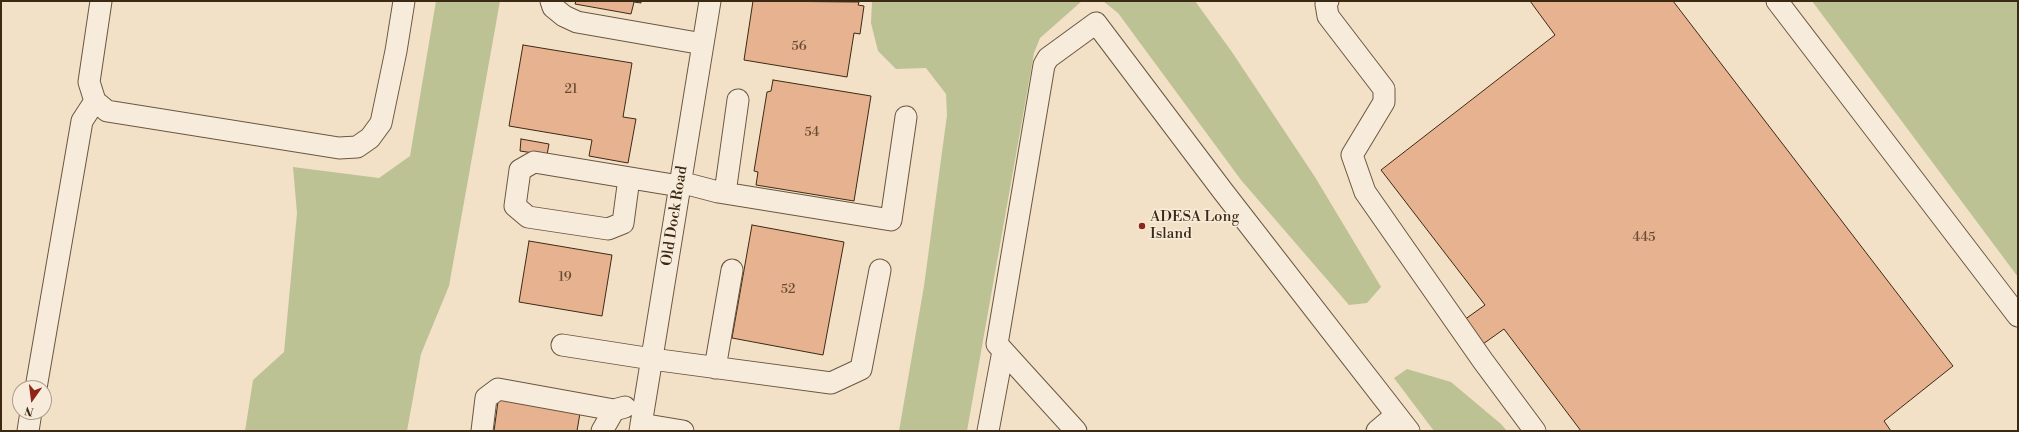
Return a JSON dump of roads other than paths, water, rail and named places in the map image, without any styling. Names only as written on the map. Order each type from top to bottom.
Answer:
[{"type":"street","points":[[101,1],[88,82],[95,101],[107,111],[339,148],[357,147],[370,138],[381,123],[396,51],[404,1]]},
{"type":"street","points":[[551,1],[553,7],[564,16],[576,22],[703,44]]},
{"type":"street","name":"Old Dock Road","points":[[641,422],[710,1]]},
{"type":"street","points":[[1328,1],[1326,4],[1328,16],[1384,90],[1384,102],[1352,155],[1364,192],[1483,361],[1535,431]]},
{"type":"street","points":[[1778,1],[2018,316]]},
{"type":"street","points":[[1076,431],[997,344],[1044,65],[1048,58],[1096,23],[1218,185],[1408,431]]},
{"type":"street","points":[[724,193],[738,100]]},
{"type":"street","points":[[37,380],[82,121],[95,101]]},
{"type":"street","points":[[629,178],[623,223],[608,229],[528,217],[515,206],[520,170],[534,162],[629,178],[680,184],[724,193],[891,220],[906,117]]},
{"type":"street","points":[[715,368],[732,270]]},
{"type":"street","points":[[562,345],[652,360],[831,383],[861,369],[880,270]]},
{"type":"street","points":[[988,431],[1003,351]]},
{"type":"street","points":[[482,431],[486,398],[498,389],[614,410],[623,406],[641,422],[683,431]]},
{"type":"street","points":[[602,431],[614,410]]},
{"type":"street","points":[[1377,431],[1396,415]]},
{"type":"street","points":[[28,431],[30,420]]},
{"type":"place","name":"ADESA Long Island","points":[[1142,226]]}]
